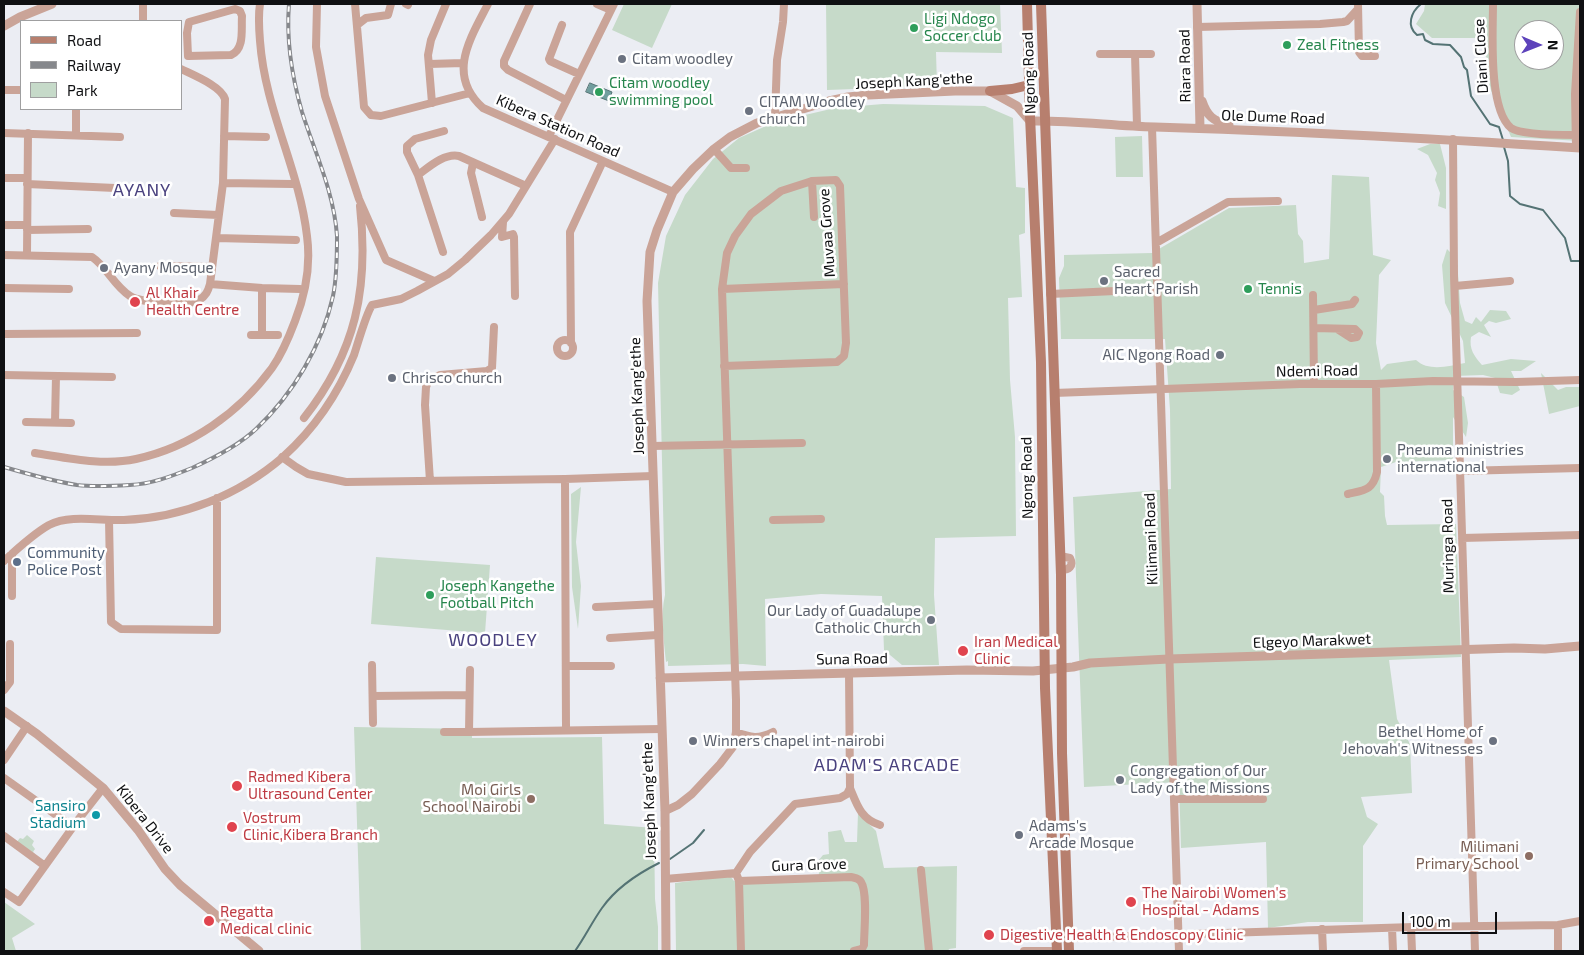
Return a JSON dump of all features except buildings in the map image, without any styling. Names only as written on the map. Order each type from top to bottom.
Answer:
[{"type":"main road","name":"Ngong Road","points":[[1027,4],[1030,121],[1040,317],[1047,738],[1055,951]]},
{"type":"main road","name":"Ngong Road","points":[[1041,4],[1061,570],[1060,669],[1069,951]]},
{"type":"main road","points":[[990,92],[1017,89],[1029,85]]},
{"type":"street","points":[[4,26],[20,16],[52,4]]},
{"type":"street","points":[[142,20],[143,4]]},
{"type":"street","points":[[35,454],[95,461],[119,461],[136,459],[163,451],[210,428],[230,414],[243,402],[272,368],[282,351],[306,286],[309,257],[301,198],[270,102],[266,83],[258,20],[260,4]]},
{"type":"street","points":[[317,4],[316,48],[325,96],[359,199],[386,260],[434,281]]},
{"type":"street","points":[[355,4],[364,107],[371,115],[381,116],[470,93],[464,79],[463,63],[469,42],[488,4]]},
{"type":"street","points":[[358,25],[366,18],[388,16],[391,4]]},
{"type":"street","points":[[432,103],[428,55],[430,40],[446,4]]},
{"type":"street","points":[[530,4],[504,66],[508,70],[566,100]]},
{"type":"street","points":[[4,560],[48,526],[58,522],[143,518],[180,512],[217,498],[250,480],[282,457],[305,434],[326,408],[351,360],[372,306],[401,299],[434,281],[465,260],[503,222],[526,186],[552,138],[566,100],[612,7],[597,4]]},
{"type":"street","points":[[775,117],[777,60],[784,4]]},
{"type":"street","name":"Riara Road","points":[[1197,4],[1200,128]]},
{"type":"street","name":"Diani Close","points":[[1493,4],[1493,80],[1500,109],[1506,122],[1512,128],[1521,132],[1576,135]]},
{"type":"street","points":[[1198,27],[1335,23],[1347,21],[1358,6]]},
{"type":"street","points":[[1358,6],[1359,52],[1362,56],[1375,56]]},
{"type":"street","points":[[4,255],[92,256],[122,289],[136,299],[148,302],[197,301],[204,296],[210,284],[223,183],[224,95],[217,88],[182,69],[188,56],[187,33],[189,22],[225,11],[235,9],[240,11],[242,16],[240,47],[237,52],[231,55],[188,56]]},
{"type":"street","points":[[1578,148],[1575,94],[1580,12]]},
{"type":"street","points":[[562,25],[549,59],[579,74]]},
{"type":"street","points":[[1100,54],[1151,54]]},
{"type":"street","points":[[1135,54],[1137,126]]},
{"type":"street","points":[[429,64],[463,63]]},
{"type":"street","points":[[4,90],[20,90]]},
{"type":"street","name":"Joseph Kang'ethe","points":[[666,951],[664,811],[647,301],[650,252],[657,230],[673,192],[692,169],[714,149],[747,127],[829,101],[868,95],[955,91],[990,92]]},
{"type":"street","points":[[990,92],[1018,106],[1030,121]]},
{"type":"street","name":"Kibera Station Road","points":[[470,93],[483,108],[673,192]]},
{"type":"street","points":[[1199,93],[1204,109],[1213,120],[1240,129]]},
{"type":"street","points":[[76,110],[76,135]]},
{"type":"street","name":"Ole Dume Road","points":[[1030,121],[1069,120],[1152,127],[1240,129],[1453,139],[1578,148]]},
{"type":"street","name":"Kilimani Road","points":[[1152,127],[1179,951]]},
{"type":"street","points":[[443,252],[418,175],[407,152],[409,143],[415,139],[444,130]]},
{"type":"street","points":[[4,133],[120,137]]},
{"type":"street","points":[[27,255],[28,133]]},
{"type":"street","points":[[224,136],[266,137]]},
{"type":"street","name":"Muringa Road","points":[[1453,139],[1453,213],[1475,951]]},
{"type":"street","points":[[714,149],[731,168],[746,168]]},
{"type":"street","points":[[418,175],[450,156],[459,156],[526,186]]},
{"type":"street","points":[[571,343],[570,232],[603,161]]},
{"type":"street","points":[[473,162],[471,173],[482,217]]},
{"type":"street","points":[[4,178],[115,188]]},
{"type":"street","name":"Muvaa Grove","points":[[832,179],[840,184],[844,284],[846,351],[839,362],[724,366],[722,288],[724,265],[731,244],[751,214],[781,191],[812,181],[832,179]]},
{"type":"street","points":[[812,181],[814,218]]},
{"type":"street","points":[[223,183],[292,184]]},
{"type":"street","points":[[304,418],[320,396],[336,368],[346,346],[358,310],[364,264],[359,199]]},
{"type":"street","points":[[1156,243],[1228,202],[1278,201]]},
{"type":"street","points":[[174,213],[218,215]]},
{"type":"street","points":[[503,222],[502,237],[513,234],[514,236],[515,296]]},
{"type":"street","points":[[4,224],[27,228],[88,229]]},
{"type":"street","points":[[216,238],[296,240]]},
{"type":"street","points":[[160,266],[212,268]]},
{"type":"street","points":[[1455,286],[1510,280]]},
{"type":"street","points":[[210,284],[300,289]]},
{"type":"street","points":[[722,288],[844,284]]},
{"type":"street","points":[[4,288],[69,289]]},
{"type":"street","points":[[262,288],[262,334]]},
{"type":"street","points":[[1050,294],[1158,289]]},
{"type":"street","points":[[1314,294],[1314,384]]},
{"type":"street","points":[[1314,310],[1352,304],[1356,300]]},
{"type":"street","points":[[430,481],[425,405],[428,382],[440,375],[487,371],[492,368],[494,327]]},
{"type":"street","points":[[1314,328],[1337,329]]},
{"type":"street","points":[[4,334],[138,333]]},
{"type":"street","points":[[251,334],[278,334]]},
{"type":"street","points":[[664,811],[678,805],[692,794],[720,764],[733,747],[736,732],[736,676],[724,366]]},
{"type":"street","points":[[4,375],[112,376]]},
{"type":"street","points":[[55,422],[56,376]]},
{"type":"street","name":"Ndemi Road","points":[[1054,392],[1433,381],[1516,382],[1580,380]]},
{"type":"street","points":[[1348,494],[1366,490],[1376,480],[1376,384]]},
{"type":"street","points":[[26,422],[71,422]]},
{"type":"street","points":[[652,446],[802,443]]},
{"type":"street","points":[[282,457],[308,474],[346,482],[653,476]]},
{"type":"street","points":[[1460,471],[1580,468]]},
{"type":"street","points":[[564,479],[566,730]]},
{"type":"street","points":[[109,520],[111,622],[120,629],[217,630],[217,498]]},
{"type":"street","points":[[773,520],[821,519]]},
{"type":"street","points":[[1462,538],[1580,535]]},
{"type":"street","points":[[12,554],[12,596]]},
{"type":"street","points":[[596,607],[657,604]]},
{"type":"street","points":[[610,638],[657,635]]},
{"type":"street","points":[[4,690],[10,682],[10,644]]},
{"type":"street","name":"Elgeyo Marakwet","points":[[1046,670],[1090,663],[1169,659],[1545,649],[1580,646]]},
{"type":"street","points":[[372,665],[373,723]]},
{"type":"street","points":[[566,666],[611,666]]},
{"type":"street","points":[[469,732],[470,670]]},
{"type":"street","name":"Suna Road","points":[[660,678],[1046,670]]},
{"type":"street","points":[[849,673],[850,788],[859,810],[865,818],[880,825]]},
{"type":"street","points":[[373,696],[469,695]]},
{"type":"street","name":"Kibera Drive","points":[[4,711],[27,726],[103,788],[138,830],[165,869],[180,885],[259,951]]},
{"type":"street","points":[[4,760],[27,726]]},
{"type":"street","points":[[444,732],[661,728]]},
{"type":"street","points":[[736,732],[753,738],[764,737],[774,732]]},
{"type":"street","points":[[4,778],[73,827]]},
{"type":"street","points":[[4,892],[19,902],[103,788]]},
{"type":"street","points":[[741,951],[737,877],[750,852],[792,806],[840,798],[847,794],[850,788]]},
{"type":"street","points":[[1174,800],[1263,799]]},
{"type":"street","points":[[4,836],[44,866]]},
{"type":"street","points":[[921,870],[929,951]]},
{"type":"street","points":[[664,879],[737,877]]},
{"type":"street","name":"Gura Grove","points":[[737,877],[858,878],[861,880],[864,891],[864,945],[862,949],[854,951]]},
{"type":"street","points":[[1068,938],[1179,933],[1558,925],[1580,921]]},
{"type":"street","points":[[1558,925],[1558,951]]},
{"type":"street","points":[[1411,927],[1412,951]]},
{"type":"street","points":[[1392,928],[1393,951]]},
{"type":"street","points":[[1322,930],[1323,951]]},
{"type":"street","points":[[1024,951],[1055,951]]},
{"type":"green space","points":[[624,4],[672,4],[652,48],[612,30]]},
{"type":"green space","name":"Ligi Ndogo Soccer club","points":[[826,4],[1000,4],[1002,53],[936,52],[937,86],[827,90]]},
{"type":"green space","points":[[1425,4],[1580,4],[1580,141],[1511,137],[1487,81],[1485,38],[1432,38],[1416,24],[1424,11]]},
{"type":"green space","points":[[883,104],[985,106],[1013,118],[1016,187],[1025,188],[1025,233],[1019,235],[1022,297],[1008,298],[1010,380],[1015,437],[1016,536],[935,538],[934,595],[939,665],[902,665],[884,650],[882,596],[821,594],[765,599],[766,666],[743,664],[668,666],[663,637],[665,595],[658,283],[666,236],[685,195],[713,159],[739,138],[775,122],[835,108]]},
{"type":"green space","points":[[1142,136],[1143,177],[1116,177],[1115,137]]},
{"type":"green space","points":[[1430,144],[1440,144],[1446,168],[1446,209],[1438,206],[1440,193],[1435,180],[1437,173],[1428,155],[1417,149]]},
{"type":"green space","points":[[1332,175],[1369,177],[1373,255],[1391,260],[1379,275],[1376,343],[1381,370],[1387,364],[1416,360],[1421,364],[1433,367],[1446,367],[1465,363],[1463,341],[1445,303],[1442,265],[1447,249],[1457,259],[1460,303],[1465,321],[1472,324],[1476,317],[1481,322],[1490,310],[1506,311],[1511,319],[1496,323],[1489,321],[1484,325],[1491,337],[1479,332],[1471,337],[1471,349],[1479,362],[1482,365],[1511,359],[1536,361],[1521,371],[1511,371],[1520,390],[1512,395],[1500,393],[1495,378],[1483,375],[1454,376],[1453,390],[1464,397],[1468,423],[1466,437],[1453,417],[1453,460],[1396,462],[1381,467],[1380,492],[1384,496],[1387,525],[1456,524],[1461,657],[1389,660],[1397,719],[1410,744],[1412,793],[1361,797],[1367,817],[1378,824],[1363,846],[1363,922],[1308,922],[1268,928],[1266,842],[1181,848],[1179,782],[1084,787],[1073,497],[1171,489],[1170,410],[1165,339],[1061,339],[1059,278],[1064,266],[1064,255],[1152,253],[1229,208],[1296,205],[1298,234],[1303,241],[1304,263],[1329,259]]},
{"type":"green space","points":[[1541,373],[1558,390],[1566,387],[1580,387],[1580,406],[1549,414]]},
{"type":"green space","points":[[581,487],[576,542],[581,586],[578,629],[572,587],[571,494]]},
{"type":"green space","name":"Joseph Kangethe Football Pitch","points":[[376,557],[490,565],[485,633],[371,624]]},
{"type":"green space","points":[[354,727],[472,729],[472,738],[602,737],[604,824],[654,828],[658,951],[361,951]]},
{"type":"green space","points":[[858,813],[876,831],[884,868],[957,866],[956,948],[949,949],[948,951],[676,951],[675,883],[730,876],[734,881],[819,875],[818,861],[823,855],[829,854],[828,832],[841,830],[845,842],[857,842]]},
{"type":"green space","points":[[27,835],[34,841],[32,845],[35,849],[33,852],[37,857],[15,844],[20,838],[23,839]]},
{"type":"green space","points":[[4,902],[35,924],[12,938],[16,951],[4,951]]},
{"type":"water","name":"Citam woodley swimming pool","points":[[590,83],[612,92],[609,101],[586,92]]},
{"type":"waterway","points":[[1421,4],[1412,15],[1411,23],[1414,31],[1417,35],[1423,34],[1425,40],[1433,44],[1450,45],[1461,57],[1467,70],[1471,96],[1490,124],[1499,127],[1503,140]]},
{"type":"waterway","points":[[1504,147],[1508,161],[1510,196],[1520,204],[1543,210],[1565,238],[1571,261],[1580,261]]},
{"type":"waterway","points":[[670,859],[693,843],[704,830]]},
{"type":"waterway","points":[[575,951],[598,913],[614,894],[635,877],[659,863]]},
{"type":"railway","points":[[4,467],[83,486],[138,484],[169,477],[217,456],[249,435],[294,385],[314,351],[328,315],[336,274],[337,236],[328,188],[302,112],[295,85],[289,45],[289,4]]},
{"type":"place","name":"Ligi Ndogo Soccer club","points":[[914,28]]},
{"type":"place","name":"Zeal Fitness","points":[[1287,45]]},
{"type":"place","name":"Citam woodley","points":[[622,59]]},
{"type":"place","name":"Citam woodley swimming pool","points":[[599,92]]},
{"type":"place","name":"CITAM Woodley church","points":[[749,111]]},
{"type":"place","name":"Ayany Mosque","points":[[104,268]]},
{"type":"place","name":"Sacred Heart Parish","points":[[1104,281]]},
{"type":"place","name":"Tennis","points":[[1248,289]]},
{"type":"place","name":"Al Khair Health Centre","points":[[135,302]]},
{"type":"place","name":"AIC Ngong Road","points":[[1220,355]]},
{"type":"place","name":"Chrisco church","points":[[392,378]]},
{"type":"place","name":"Pneuma ministries international","points":[[1387,459]]},
{"type":"place","name":"Community Police Post","points":[[17,562]]},
{"type":"place","name":"Joseph Kangethe Football Pitch","points":[[430,595]]},
{"type":"place","name":"Our Lady of Guadalupe Catholic Church","points":[[931,620]]},
{"type":"place","name":"Iran Medical Clinic","points":[[963,651]]},
{"type":"place","name":"Winners chapel int-nairobi","points":[[693,741]]},
{"type":"place","name":"Bethel Home of Jehovah's Witnesses","points":[[1493,741]]},
{"type":"place","name":"Congregation of Our Lady of the Missions","points":[[1120,780]]},
{"type":"place","name":"Radmed Kibera Ultrasound Center","points":[[237,786]]},
{"type":"place","name":"Moi Girls School Nairobi","points":[[531,799]]},
{"type":"place","name":"Sansiro Stadium","points":[[96,815]]},
{"type":"place","name":"Vostrum Clinic,Kibera Branch","points":[[232,827]]},
{"type":"place","name":"Adams's Arcade Mosque","points":[[1019,835]]},
{"type":"place","name":"Milimani Primary School","points":[[1529,856]]},
{"type":"place","name":"The Nairobi Women's Hospital - Adams","points":[[1131,902]]},
{"type":"place","name":"Regatta Medical clinic","points":[[209,921]]},
{"type":"place","name":"Digestive Health & Endoscopy Clinic","points":[[989,935]]},
{"type":"district","name":"AYANY","points":[[142,190]]},
{"type":"district","name":"WOODLEY","points":[[493,640]]},
{"type":"district","name":"ADAM'S ARCADE","points":[[887,765]]}]
